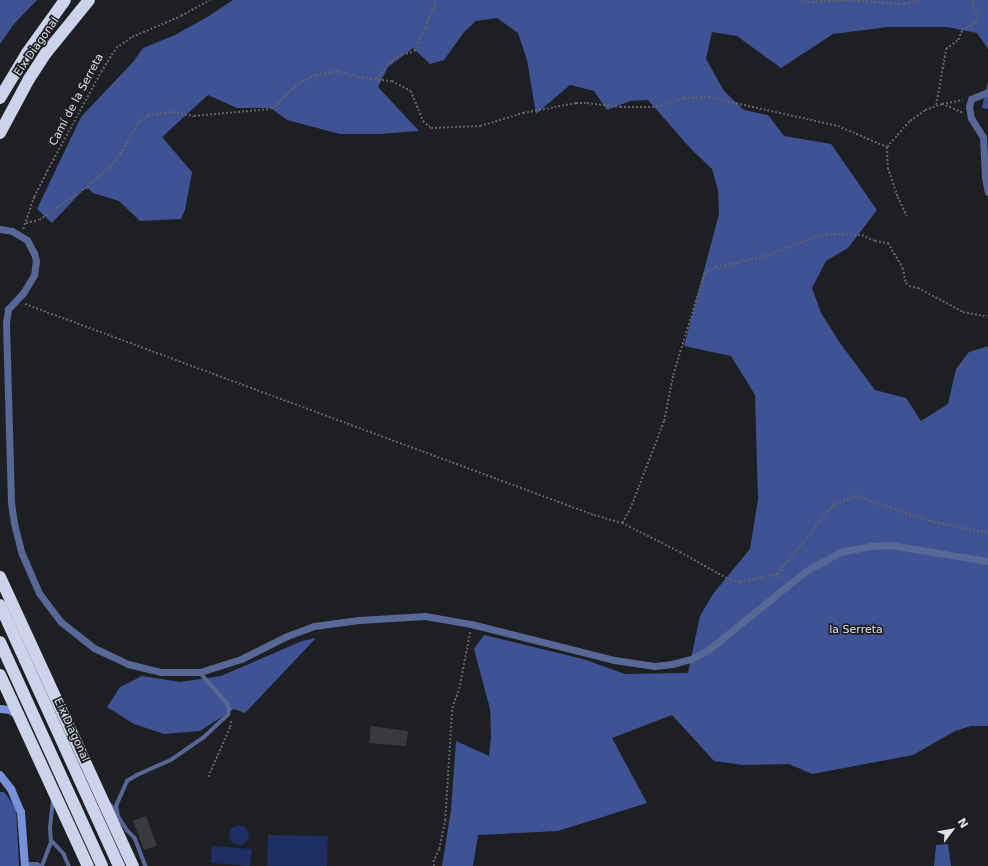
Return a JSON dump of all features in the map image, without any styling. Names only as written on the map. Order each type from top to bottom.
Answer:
[{"type":"highway","name":"Eix Diagonal","points":[[0,98],[27,53],[65,0]]},
{"type":"highway","name":"Eix Diagonal","points":[[0,133],[22,91],[46,53],[88,0]]},
{"type":"highway","points":[[0,577],[133,866]]},
{"type":"highway","name":"Eix Diagonal","points":[[0,606],[119,866]]},
{"type":"highway","points":[[0,642],[102,866]]},
{"type":"highway","points":[[0,675],[88,866]]},
{"type":"street","points":[[988,92],[971,99],[968,107],[971,118],[983,137],[988,192]]},
{"type":"street","points":[[0,229],[20,235],[31,246],[36,267],[27,287],[8,310],[6,323],[11,502],[18,539],[34,583],[46,603],[65,626],[80,639],[103,654],[128,664],[153,670],[200,672],[241,659],[286,636],[314,626],[359,620],[425,616],[472,624],[614,660],[655,666],[672,664],[691,659],[708,650],[785,586],[806,571],[840,552],[872,546],[907,546],[988,560]]},
{"type":"street","points":[[0,709],[10,710],[20,719]]},
{"type":"street","points":[[0,775],[11,789],[21,812],[25,865]]},
{"type":"lane","points":[[118,817],[116,806],[127,781],[165,763],[184,751],[221,723],[228,715],[229,709],[227,704],[200,672]]},
{"type":"lane","points":[[84,759],[118,817],[135,838],[146,866]]},
{"type":"lane","points":[[25,865],[37,864],[42,866],[51,840],[50,828],[53,801],[52,788]]},
{"type":"lane","points":[[51,840],[64,854],[69,866]]},
{"type":"path","name":"Camí de la Serreta","points":[[20,235],[26,223],[34,197],[47,171],[101,72],[116,48],[132,37],[181,16],[210,0]]},
{"type":"path","points":[[376,79],[393,60],[402,54],[414,51],[417,48],[419,40],[426,28],[427,22],[437,0]]},
{"type":"path","points":[[802,0],[808,2],[846,0],[904,4],[918,0]]},
{"type":"path","points":[[936,105],[946,49],[958,40],[962,30],[974,24],[978,16],[973,6],[973,0]]},
{"type":"path","points":[[26,223],[39,220],[84,189],[109,168],[128,141],[137,124],[148,115],[173,112],[202,115],[271,109],[300,83],[316,75],[336,72],[358,77],[392,81],[411,91],[423,121],[431,128],[480,126],[523,113],[576,103],[620,107],[652,107],[684,98],[709,98],[838,126],[887,147]]},
{"type":"path","points":[[907,216],[898,197],[888,168],[887,147],[910,121],[925,110],[936,105],[971,99]]},
{"type":"path","points":[[942,104],[971,118]]},
{"type":"path","points":[[622,524],[630,509],[664,421],[673,375],[704,274],[716,268],[763,257],[818,236],[834,234],[862,235],[875,241],[888,243],[903,268],[906,283],[909,286],[918,288],[962,312],[988,318]]},
{"type":"path","points":[[16,300],[586,513],[622,524],[680,552],[730,580],[740,582],[777,574],[832,506],[856,496],[930,521],[988,533]]},
{"type":"path","points":[[777,574],[785,580],[785,586]]},
{"type":"path","points":[[434,866],[433,862],[439,849],[445,820],[452,708],[459,688],[472,624]]},
{"type":"path","points":[[208,777],[230,727],[231,718],[229,709]]},
{"type":"shaded area","points":[[235,825],[243,825],[249,831],[249,839],[243,845],[235,845],[229,839],[229,831]]},
{"type":"shaded area","points":[[268,835],[328,836],[327,866],[267,866]]},
{"type":"shaded area","points":[[212,846],[252,849],[250,866],[211,863]]},
{"type":"green space","points":[[0,0],[37,0],[14,24],[0,44]]},
{"type":"green space","name":"la Serreta","points":[[233,0],[988,0],[988,49],[977,33],[947,27],[888,27],[833,34],[781,68],[737,36],[712,32],[706,59],[724,91],[744,110],[768,115],[784,136],[831,144],[877,210],[848,248],[826,261],[812,288],[821,313],[840,343],[875,390],[906,398],[921,421],[948,404],[956,369],[969,352],[988,346],[988,726],[971,726],[955,731],[913,755],[812,774],[789,764],[743,765],[714,761],[672,715],[612,738],[647,803],[558,831],[478,835],[473,866],[442,866],[451,810],[456,741],[489,756],[491,736],[490,709],[474,649],[484,635],[583,659],[625,674],[688,673],[700,616],[713,594],[750,549],[758,499],[755,395],[731,356],[684,346],[719,214],[718,190],[712,169],[691,149],[648,100],[630,101],[607,110],[594,91],[570,85],[536,114],[527,60],[518,33],[497,18],[476,21],[464,32],[444,60],[430,64],[413,48],[388,67],[378,87],[419,131],[379,134],[340,134],[287,120],[271,108],[237,108],[208,95],[162,137],[192,172],[185,210],[181,219],[140,221],[119,201],[93,193],[89,189],[84,189],[52,223],[37,209],[81,117],[133,62],[143,48],[175,35],[209,16]]},
{"type":"green space","points":[[988,81],[988,109],[982,108]]},
{"type":"green space","points":[[316,638],[245,713],[234,709],[200,731],[164,734],[134,724],[107,707],[120,687],[142,676],[180,682],[221,676],[302,641]]},
{"type":"green space","points":[[0,792],[4,792],[16,808],[19,866],[0,866]]},
{"type":"green space","points":[[948,844],[951,866],[934,866],[936,845]]},
{"type":"building","points":[[371,726],[408,731],[406,746],[369,743]]},
{"type":"building","points":[[146,816],[157,846],[144,850],[133,821]]}]
